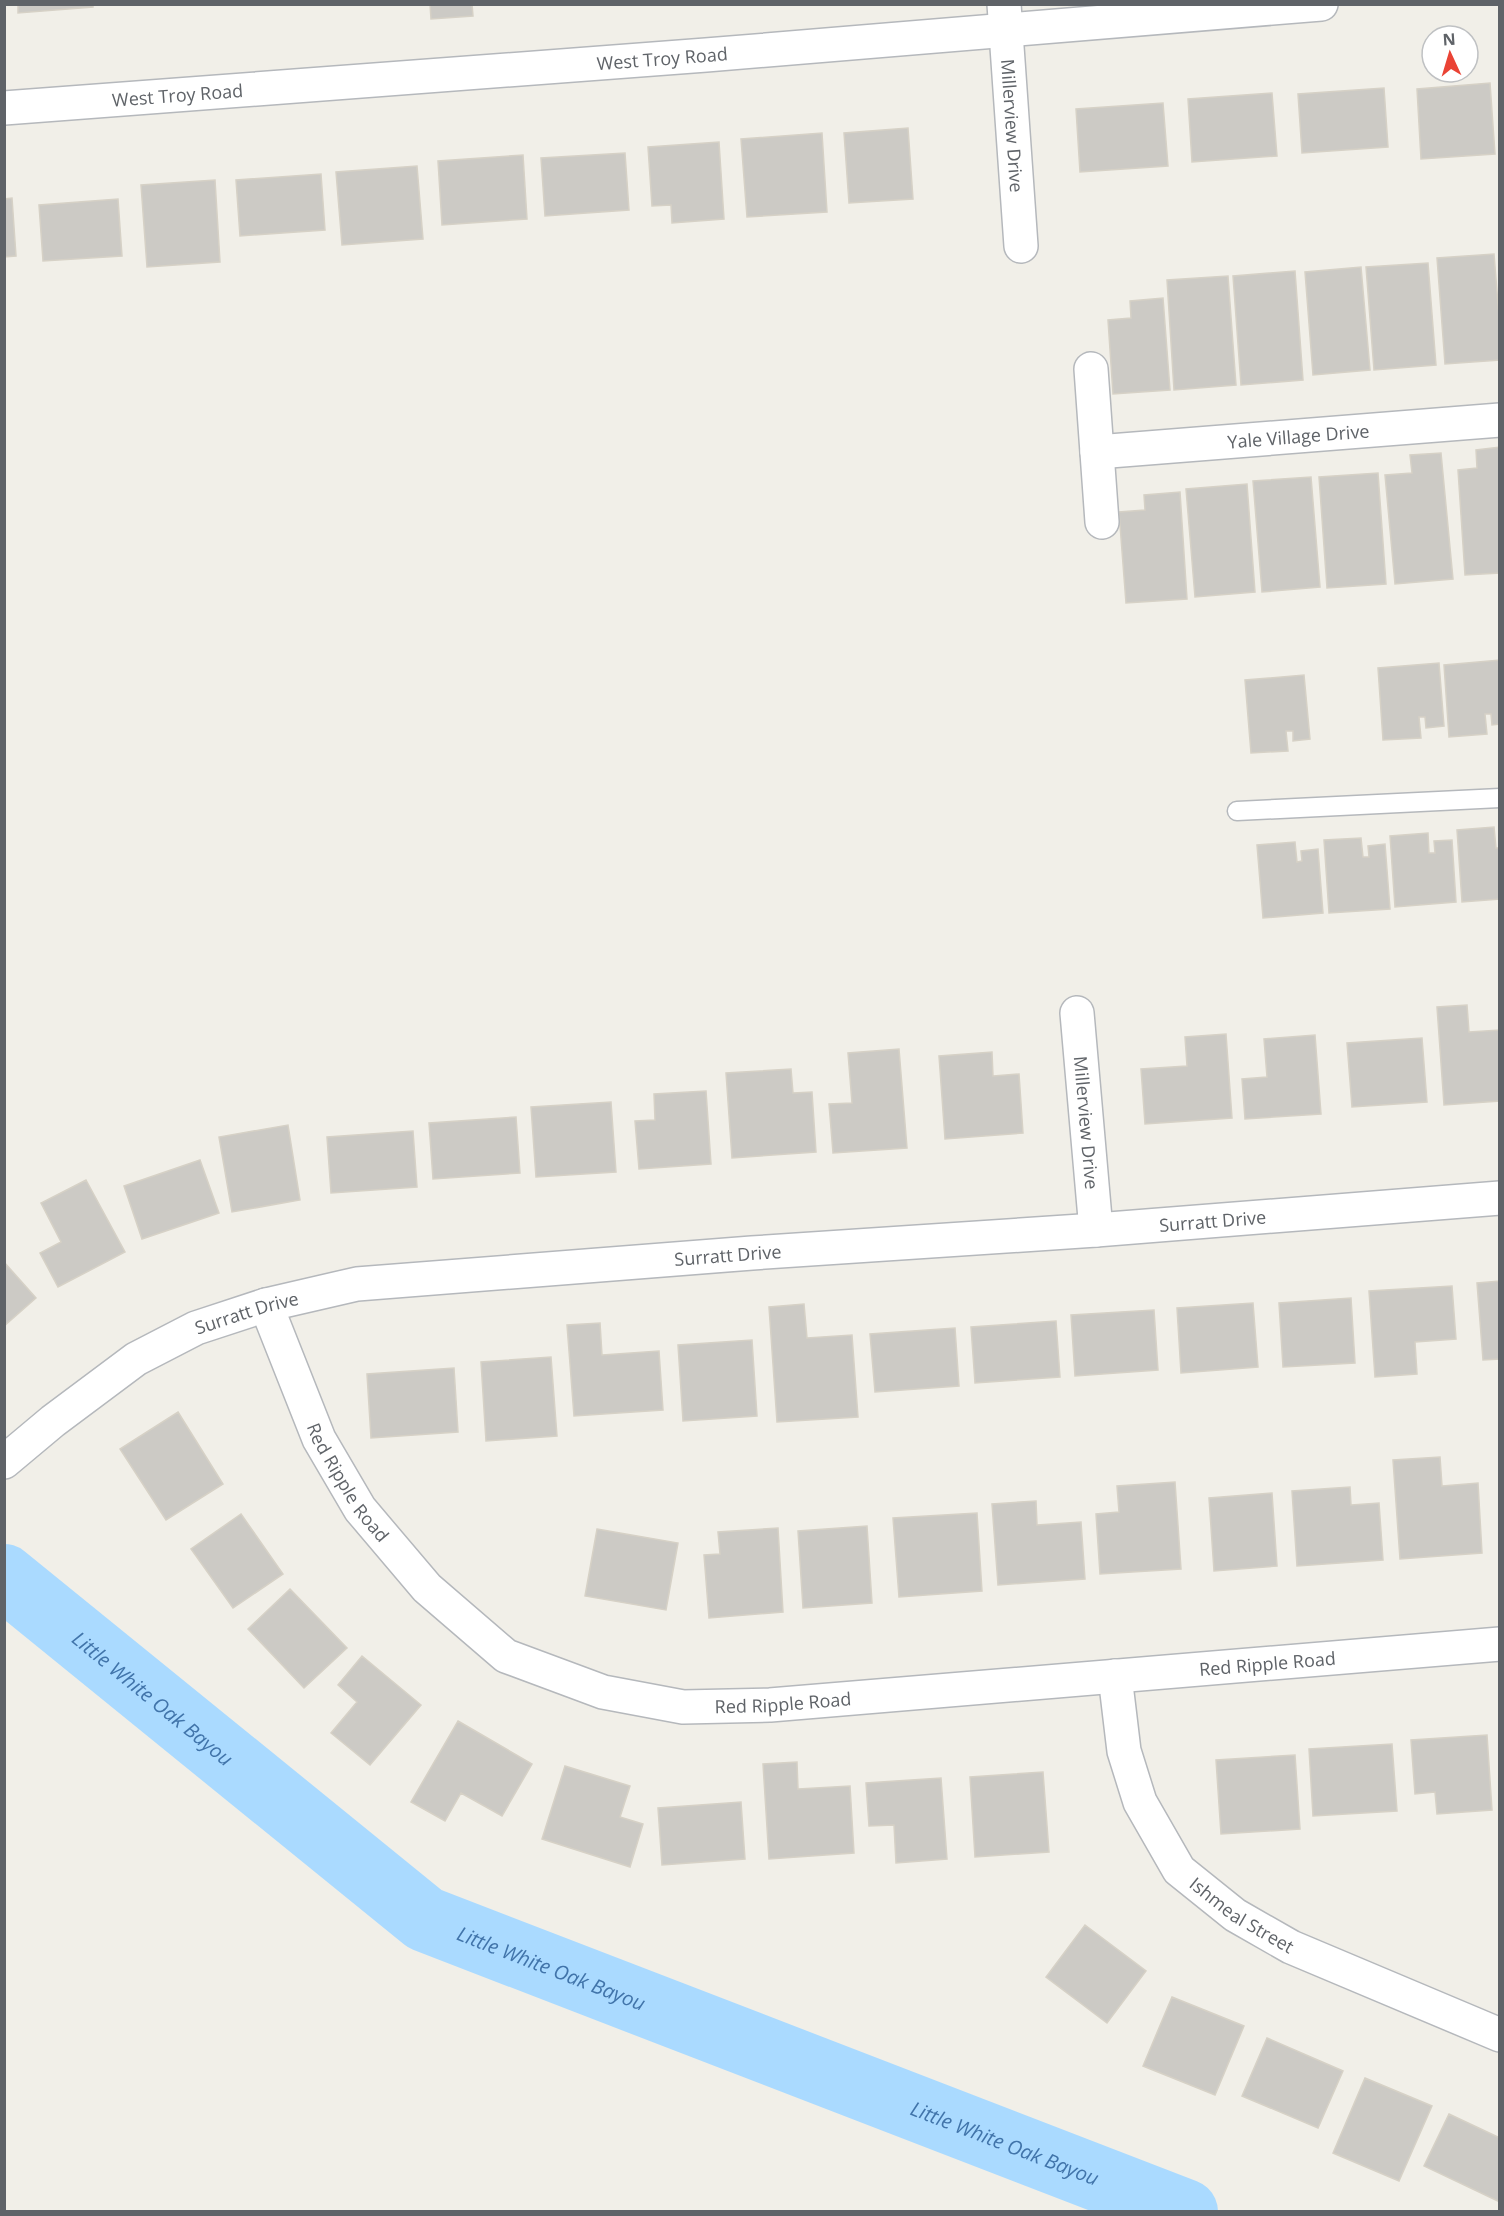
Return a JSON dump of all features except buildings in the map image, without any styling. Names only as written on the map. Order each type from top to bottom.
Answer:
[{"type":"street","name":"West Troy Road","points":[[4,108],[1005,17],[1321,4]]},
{"type":"street","name":"Millerview Drive","points":[[1005,17],[1022,246]]},
{"type":"street","points":[[1092,369],[1102,522]]},
{"type":"street","name":"Yale Village Drive","points":[[1097,452],[1500,420]]},
{"type":"street","name":"Millerview Drive","points":[[1077,1013],[1096,1230]]},
{"type":"street","name":"Surratt Drive","points":[[4,1462],[53,1420],[136,1359],[196,1328],[266,1305],[357,1284],[1500,1198]]},
{"type":"street","name":"Red Ripple Road","points":[[266,1305],[319,1439],[360,1509],[427,1588],[506,1656],[603,1692],[683,1707],[770,1705],[1500,1644]]},
{"type":"street","name":"Ishmeal Street","points":[[1115,1676],[1124,1751],[1140,1802],[1179,1870],[1234,1915],[1291,1947],[1500,2035]]},
{"type":"lane","points":[[1237,811],[1500,798]]},
{"type":"waterway","name":"Little White Oak Bayou","points":[[4,1577],[425,1919],[1185,2212]]}]
